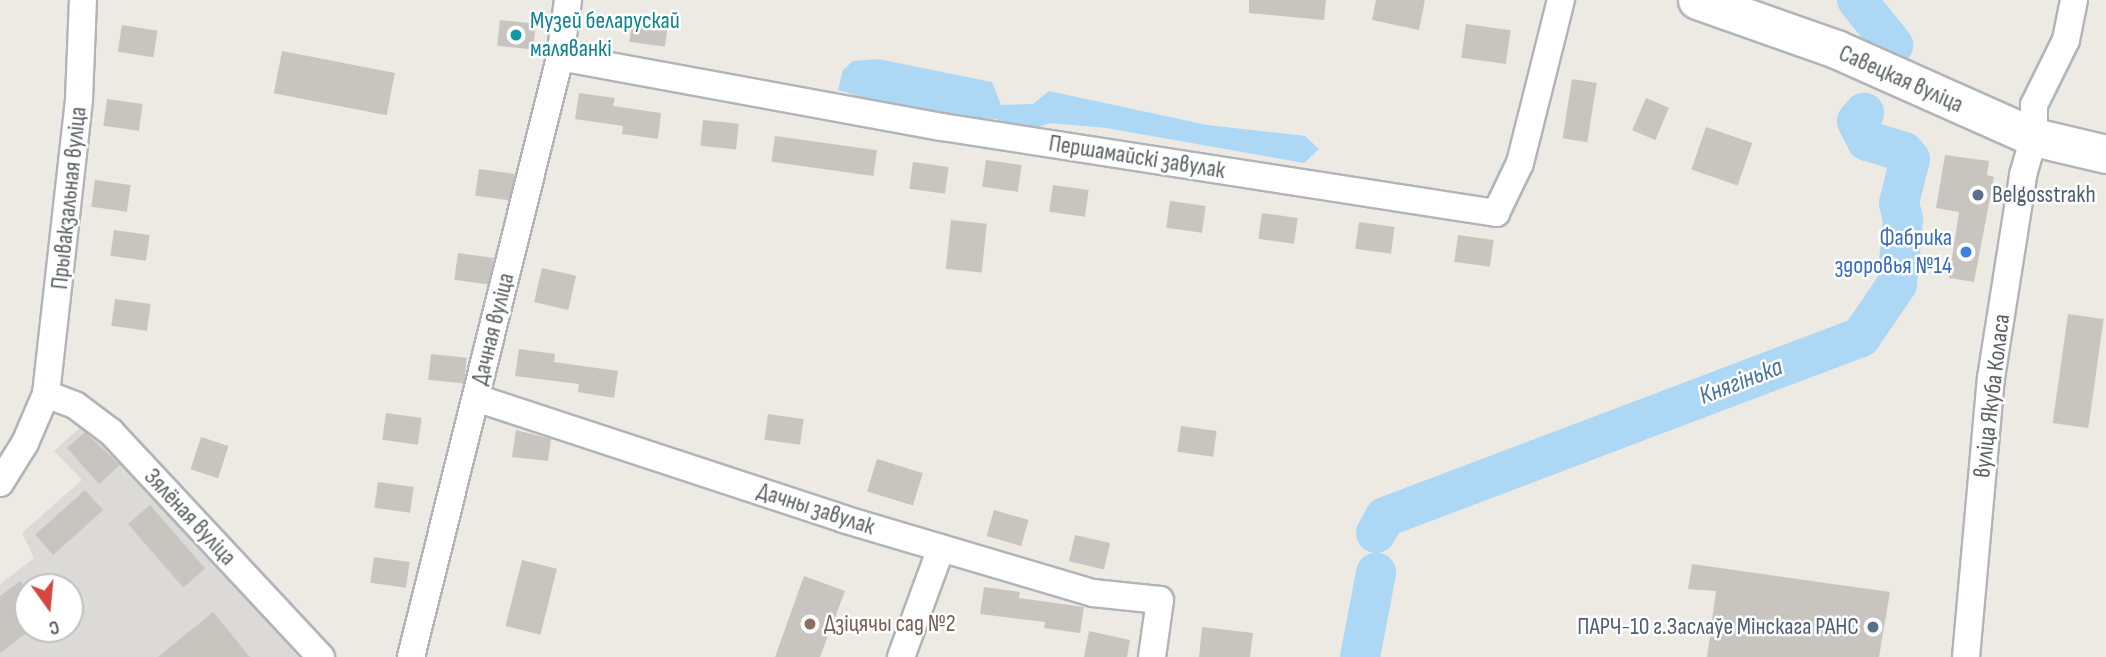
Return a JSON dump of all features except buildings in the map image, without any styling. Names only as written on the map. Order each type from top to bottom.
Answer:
[{"type":"main road","name":"Савецкая вуліца","points":[[1697,0],[1836,49],[2034,137],[2106,154]]},
{"type":"street","name":"Прывакзальная вуліца","points":[[0,483],[25,443],[46,394],[79,99],[83,0]]},
{"type":"street","name":"Дачная вуліца","points":[[411,657],[560,57],[568,0]]},
{"type":"street","name":"Першамайскі завулак","points":[[560,57],[942,127],[1496,213],[1520,163],[1561,0]]},
{"type":"street","name":"вуліца Якуба Коласа","points":[[1966,657],[1991,379],[2023,176],[2034,137],[2034,105],[2066,40],[2074,0]]},
{"type":"street","name":"Зялёная вуліца","points":[[46,394],[75,405],[111,432],[321,657]]},
{"type":"street","name":"Дачны завулак","points":[[476,398],[941,548],[1093,593],[1160,600],[1152,657]]},
{"type":"street","points":[[901,657],[941,548]]},
{"type":"shaded area","points":[[86,422],[116,447],[298,657],[0,657],[0,584],[14,573],[14,643],[84,643],[84,573],[14,573],[34,558],[22,533],[82,480],[54,451]]},
{"type":"water","points":[[878,59],[992,82],[1001,105],[1033,104],[1049,91],[1207,125],[1305,136],[1319,149],[1304,163],[1106,128],[1050,123],[1024,132],[996,119],[931,117],[838,90],[843,70],[853,61]]},
{"type":"waterway","name":"Княгінька","points":[[1857,0],[1893,45]]},
{"type":"waterway","name":"Княгінька","points":[[1376,533],[1385,517],[1861,337],[1897,284],[1903,219],[1899,203],[1910,159],[1904,152],[1867,141],[1857,121],[1864,113]]},
{"type":"waterway","name":"Княгінька","points":[[1360,657],[1376,573]]},
{"type":"place","name":"Музей беларускай маляванкі","points":[[516,35]]},
{"type":"place","name":"Belgosstrakh","points":[[1978,195]]},
{"type":"place","name":"Фабрика здоровья №14","points":[[1966,252]]},
{"type":"place","name":"Дзіцячы сад №2","points":[[810,624]]},
{"type":"place","name":"ПАРЧ-10 г.Заслаўе Мінскага РАНС","points":[[1873,627]]}]
